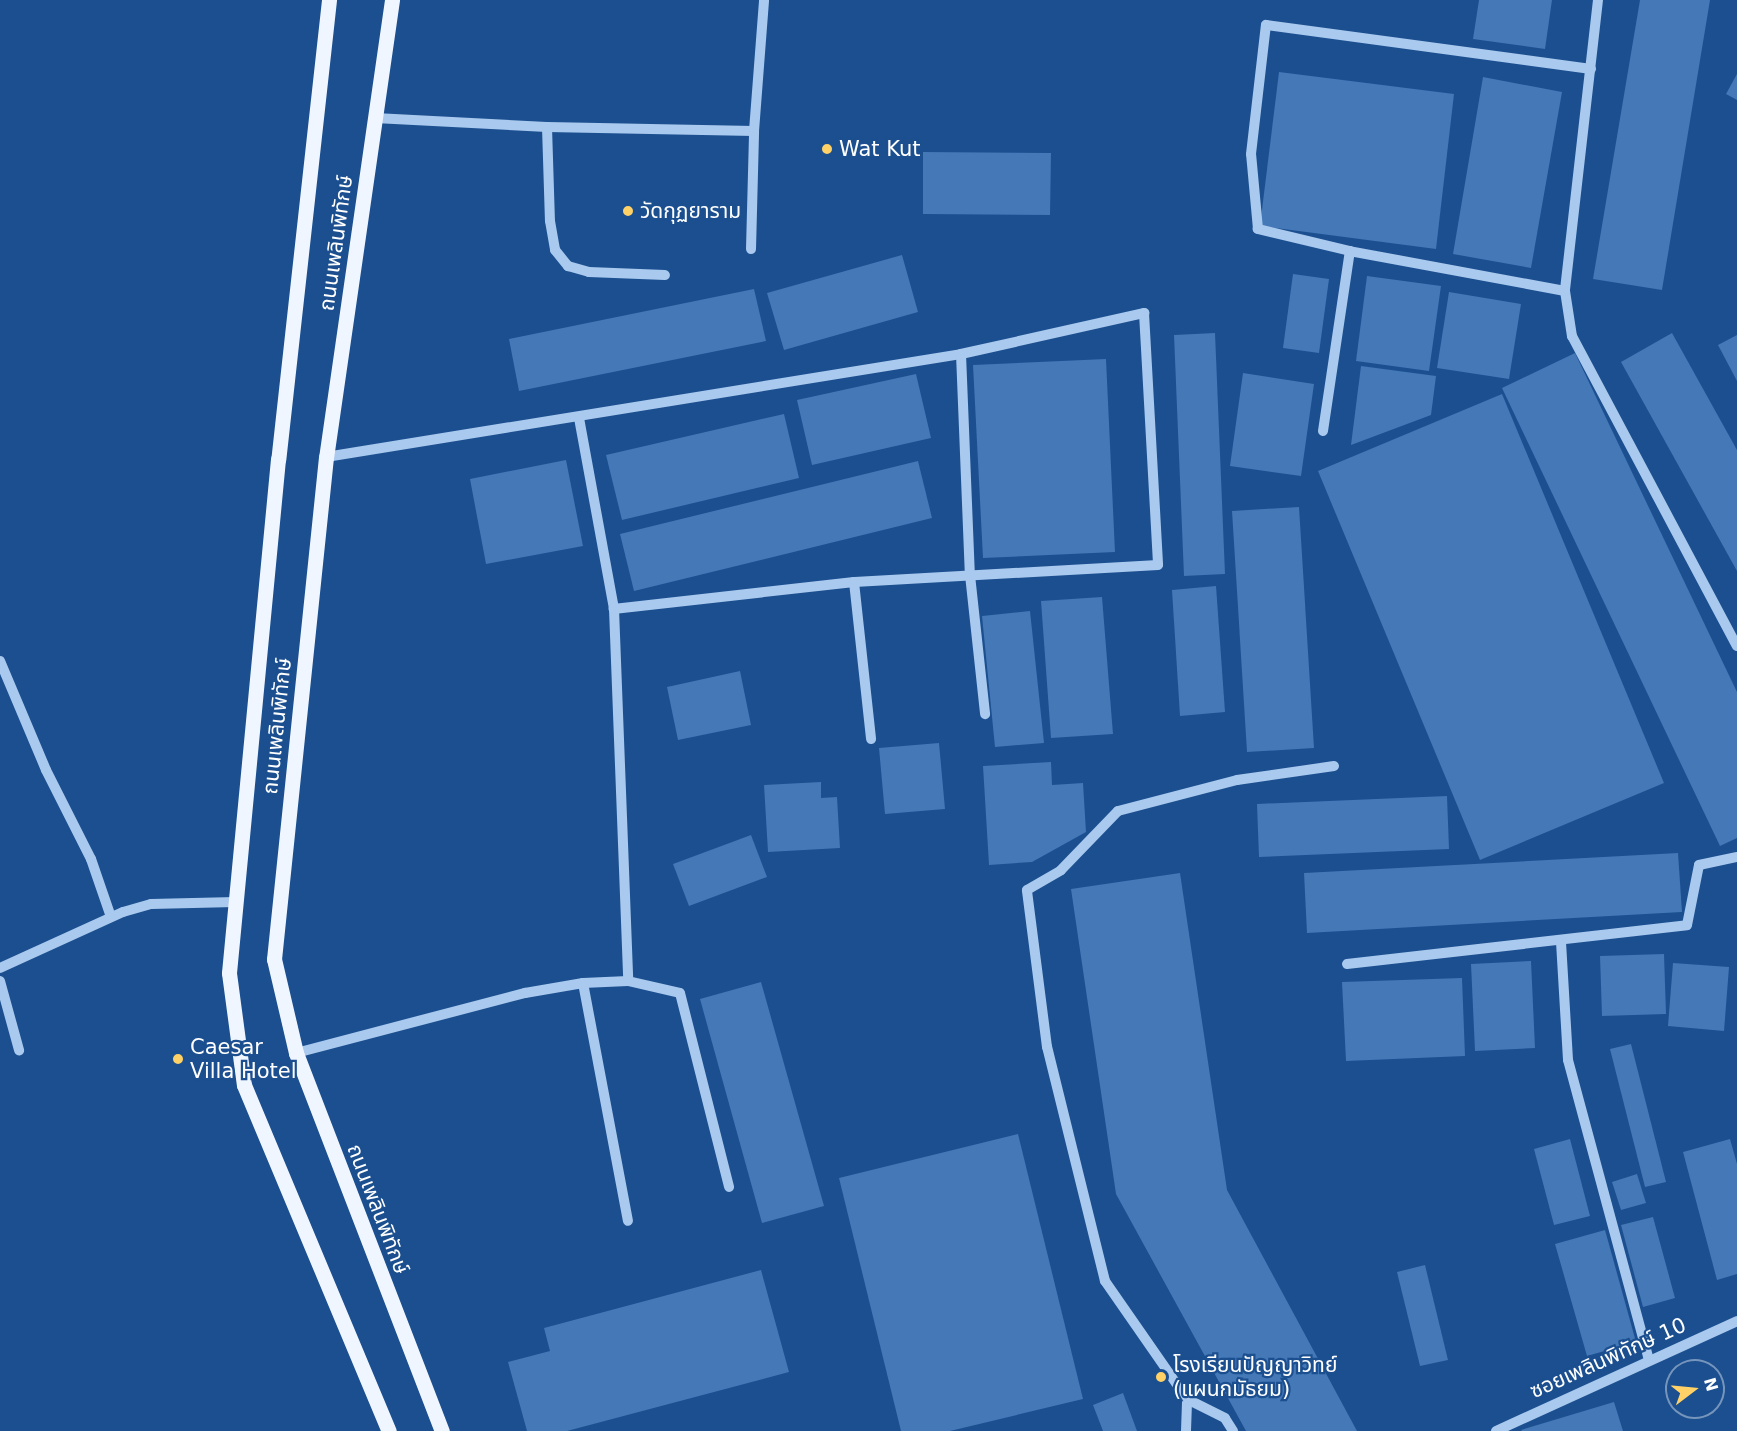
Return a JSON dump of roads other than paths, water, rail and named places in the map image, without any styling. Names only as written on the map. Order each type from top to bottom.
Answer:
[{"type":"main road","name":"ถนนเพลินพิทักษ์","points":[[329,0],[278,459],[229,973],[244,1085],[389,1431]]},
{"type":"main road","name":"ถนนเพลินพิทักษ์","points":[[392,0],[326,457],[274,959],[296,1053],[442,1431]]},
{"type":"street","points":[[751,249],[754,131],[764,0]]},
{"type":"street","points":[[1598,0],[1565,291],[1572,336],[1737,646]]},
{"type":"street","points":[[1565,291],[1350,251],[1258,229],[1251,154],[1266,25],[1591,69]]},
{"type":"street","points":[[375,118],[547,127],[754,131]]},
{"type":"street","points":[[547,127],[550,221],[555,250],[568,266],[589,272],[665,275]]},
{"type":"street","points":[[1323,431],[1350,251]]},
{"type":"street","points":[[326,457],[579,418],[961,354],[1144,313],[1158,564],[854,582],[614,609]]},
{"type":"street","points":[[961,354],[970,575],[985,714]]},
{"type":"street","points":[[579,418],[614,609],[628,981]]},
{"type":"street","points":[[854,582],[871,739]]},
{"type":"street","points":[[0,661],[42,760],[92,859],[111,917]]},
{"type":"street","points":[[1233,1431],[1224,1418],[1187,1400],[1105,1281],[1047,1047],[1027,890],[1061,870],[1118,811],[1237,780],[1334,766]]},
{"type":"street","points":[[1347,964],[1561,942],[1687,925],[1699,866],[1737,857]]},
{"type":"street","points":[[0,968],[111,917],[151,904],[235,902]]},
{"type":"street","points":[[1561,942],[1568,1060],[1649,1360]]},
{"type":"street","points":[[0,981],[19,1050]]},
{"type":"street","points":[[296,1053],[525,993],[583,983],[628,981],[680,993],[729,1187]]},
{"type":"street","points":[[583,983],[628,1221]]},
{"type":"street","name":"ซอยเพลินพิทักษ์ 10","points":[[1496,1431],[1737,1321]]},
{"type":"street","points":[[1186,1431],[1187,1400]]},
{"type":"place","name":"Wat Kut","points":[[827,149]]},
{"type":"place","name":"วัดกุฏยาราม","points":[[628,211]]},
{"type":"place","name":"Caesar Villa Hotel","points":[[178,1059]]},
{"type":"place","name":"โรงเรียนปัญญาวิทย์ (แผนกมัธยม)","points":[[1161,1377]]}]
